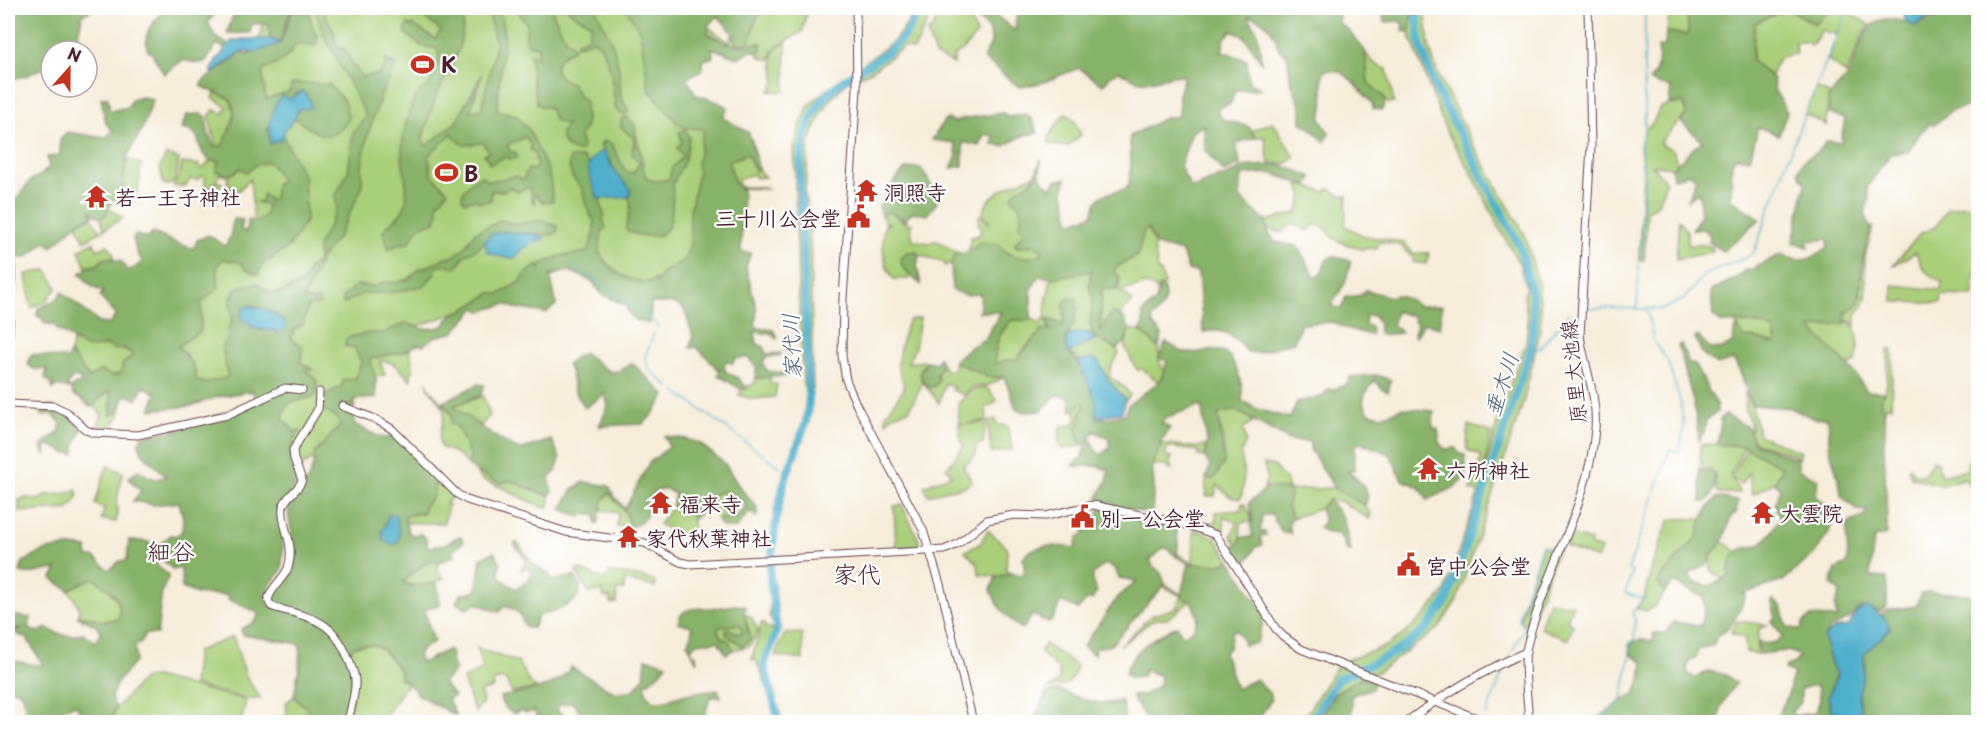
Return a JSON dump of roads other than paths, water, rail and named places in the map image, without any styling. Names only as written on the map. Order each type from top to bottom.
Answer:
[{"type":"main road","points":[[8,229],[11,273],[8,344]]},
{"type":"street","points":[[856,8],[857,73],[843,298],[843,370],[850,393],[923,530],[931,552],[973,723]]},
{"type":"street","name":"原里大池線","points":[[1529,723],[1526,652],[1582,489],[1596,428],[1594,405],[1580,335],[1591,146],[1588,8]]},
{"type":"street","points":[[8,404],[54,406],[67,412],[86,430],[94,433],[138,435],[227,415],[285,388],[302,390]]},
{"type":"street","points":[[319,392],[318,410],[293,450],[302,480],[284,505],[290,556],[285,574],[270,592],[268,600],[271,606],[330,628],[341,642],[354,672],[355,681],[348,723]]},
{"type":"street","points":[[342,406],[387,426],[457,494],[467,500],[566,532],[645,543],[684,563],[948,550],[987,520],[1000,516],[1046,516],[1093,506],[1193,527],[1216,535],[1267,615],[1283,636],[1301,649],[1486,723]]},
{"type":"street","points":[[1406,723],[1472,677],[1526,652]]},
{"type":"water","points":[[1904,8],[1955,8],[1937,12],[1914,26],[1905,21]]},
{"type":"water","points":[[270,39],[281,43],[254,53],[242,51],[213,73],[211,72],[216,61],[232,41]]},
{"type":"water","points":[[303,91],[310,100],[311,108],[298,109],[295,118],[284,131],[284,138],[270,144],[271,118],[278,101],[282,96],[290,99]]},
{"type":"water","points":[[603,150],[616,174],[631,191],[629,197],[598,199],[590,178],[589,167],[595,156]]},
{"type":"water","points":[[501,232],[535,234],[545,238],[524,248],[515,258],[504,258],[487,252],[485,242],[491,234]]},
{"type":"water","points":[[245,306],[262,309],[277,316],[286,323],[284,330],[277,333],[275,330],[264,330],[252,326],[240,317]]},
{"type":"water","points":[[1079,332],[1090,333],[1094,340],[1068,353],[1067,336]]},
{"type":"water","points":[[1093,358],[1098,361],[1109,381],[1125,399],[1122,412],[1098,417],[1096,414],[1096,400],[1078,361]]},
{"type":"water","points":[[389,515],[396,515],[400,536],[396,544],[392,545],[383,540],[382,532]]},
{"type":"water","points":[[1868,607],[1885,618],[1890,629],[1864,654],[1858,698],[1864,722],[1834,722],[1828,696],[1837,673],[1833,669],[1824,638],[1835,628],[1849,626],[1856,613]]},
{"type":"waterway","name":"家代川","points":[[779,722],[764,664],[777,631],[770,580],[777,514],[784,483],[806,422],[809,400],[800,178],[802,149],[809,123],[832,89],[898,43],[913,22],[918,8]]},
{"type":"waterway","name":"垂木川","points":[[1310,722],[1338,679],[1405,646],[1426,629],[1446,602],[1531,348],[1534,319],[1532,293],[1520,247],[1436,89],[1420,44],[1416,8]]},
{"type":"waterway","points":[[1640,8],[1645,14],[1644,76]]},
{"type":"waterway","points":[[1587,308],[1663,309],[1684,299],[1704,275],[1754,252],[1797,134],[1848,8]]},
{"type":"waterway","points":[[1644,79],[1645,127]]},
{"type":"waterway","points":[[1644,130],[1641,144],[1644,173]]},
{"type":"waterway","points":[[1640,260],[1645,176]]},
{"type":"waterway","points":[[1637,309],[1639,264]]},
{"type":"waterway","points":[[575,267],[655,322],[657,327]]},
{"type":"waterway","points":[[1596,722],[1622,700],[1630,656],[1629,644],[1634,640],[1635,619],[1632,613],[1643,599],[1625,593],[1632,572],[1628,570],[1670,449],[1679,452],[1684,426],[1680,400],[1667,360],[1654,342],[1647,311]]},
{"type":"waterway","points":[[1531,348],[1539,349],[1570,312]]},
{"type":"waterway","points":[[654,333],[645,357],[648,368],[669,387]]},
{"type":"waterway","points":[[675,391],[780,467]]},
{"type":"waterway","points":[[1509,657],[1525,628],[1518,619],[1542,545],[1554,549],[1568,522]]},
{"type":"waterway","points":[[1486,715],[1506,664]]},
{"type":"place","name":"K","points":[[423,64]]},
{"type":"place","name":"B","points":[[446,173]]},
{"type":"place","name":"洞照寺","points":[[866,191]]},
{"type":"place","name":"若一王子神社","points":[[97,196]]},
{"type":"place","name":"三十川公会堂","points":[[859,217]]},
{"type":"place","name":"六所神社","points":[[1428,469]]},
{"type":"place","name":"福来寺","points":[[661,503]]},
{"type":"place","name":"大雲院","points":[[1762,512]]},
{"type":"place","name":"別一公会堂","points":[[1082,517]]},
{"type":"place","name":"家代秋葉神社","points":[[628,537]]},
{"type":"place","name":"宮中公会堂","points":[[1408,565]]},
{"type":"district","name":"細谷","points":[[171,550]]},
{"type":"district","name":"家代","points":[[857,573]]}]
